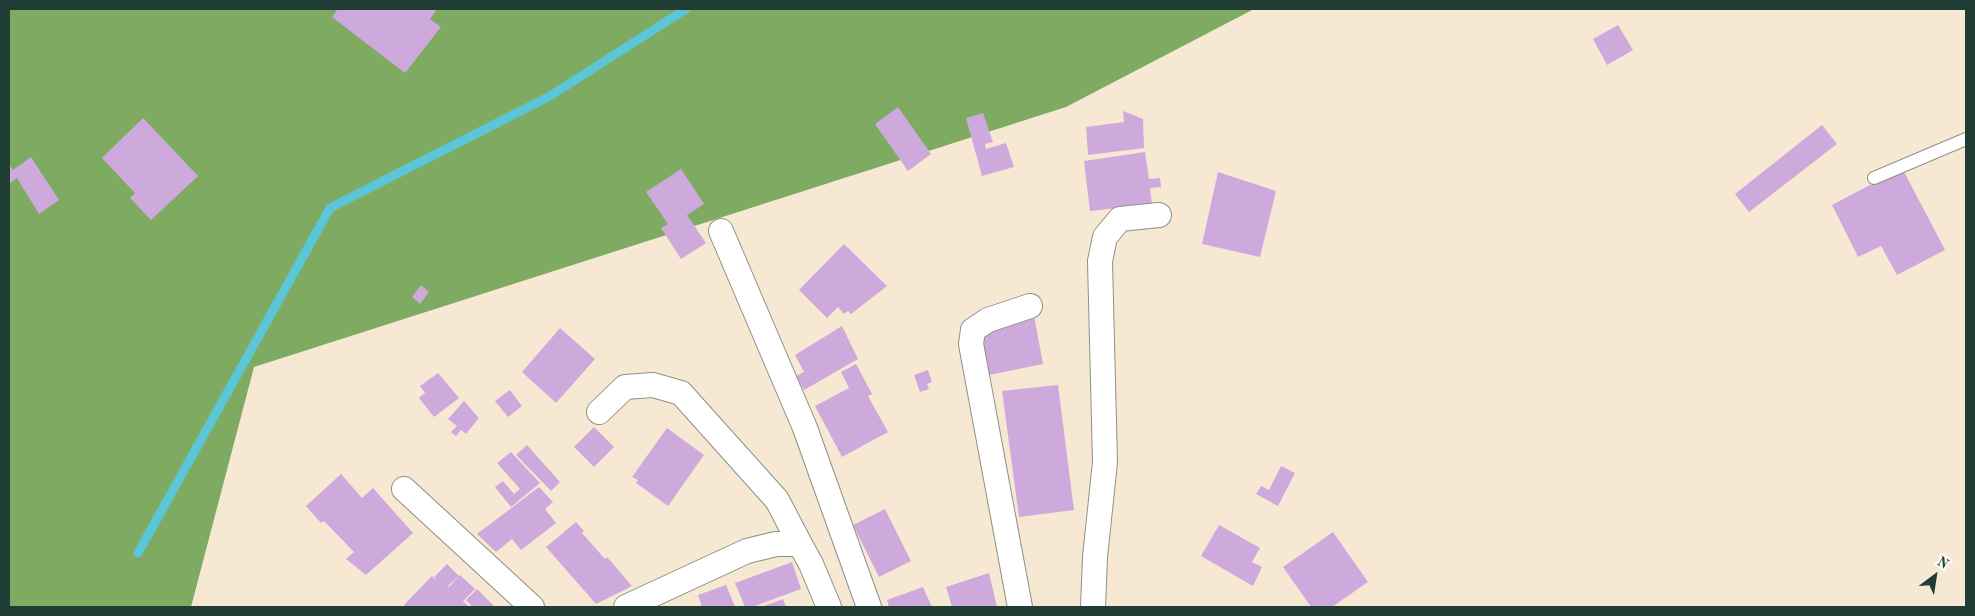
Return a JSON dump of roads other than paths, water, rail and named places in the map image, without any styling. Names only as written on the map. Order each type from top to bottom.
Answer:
[{"type":"street","points":[[1093,607],[1095,557],[1105,462],[1100,261],[1105,237],[1120,219],[1159,215]]},
{"type":"street","points":[[721,231],[805,428],[869,607]]},
{"type":"street","points":[[1020,607],[971,344],[973,330],[988,320],[1030,306]]},
{"type":"street","points":[[599,412],[625,388],[653,385],[681,393],[777,500],[811,564],[829,607]]},
{"type":"street","points":[[404,489],[532,607]]},
{"type":"street","points":[[626,607],[747,551],[776,544],[800,544]]},
{"type":"lane","points":[[1874,178],[1966,139]]},
{"type":"waterway","points":[[138,553],[330,208],[550,96],[686,9]]}]
